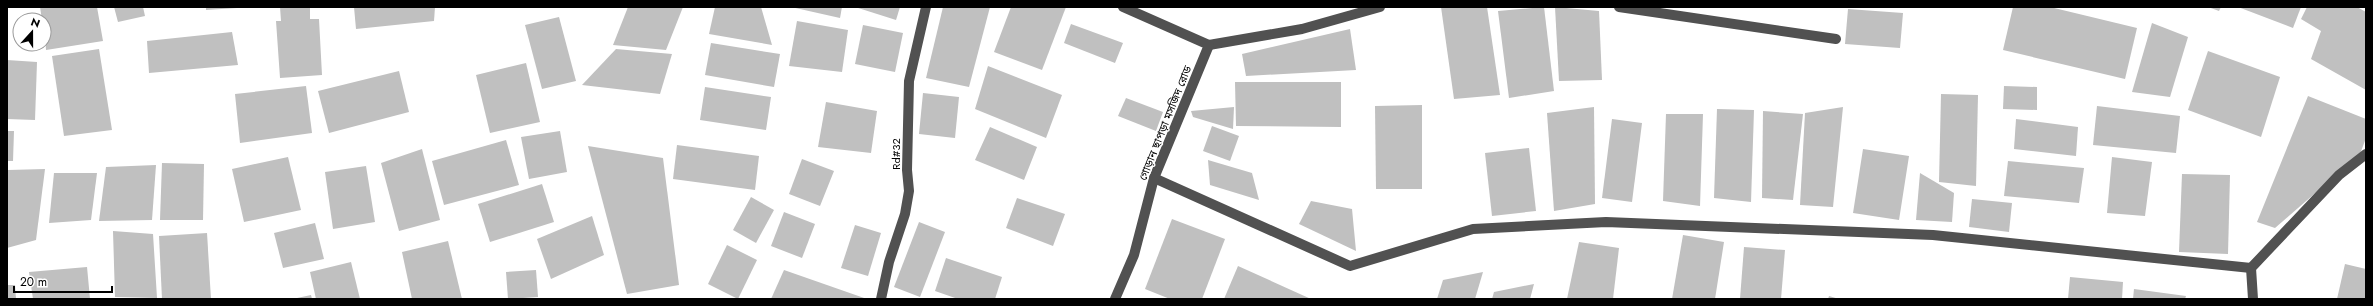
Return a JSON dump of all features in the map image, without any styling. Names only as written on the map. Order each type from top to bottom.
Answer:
[{"type":"street","name":"Rd#32","points":[[881,299],[909,191],[907,170],[909,81],[926,7]]},
{"type":"street","points":[[1123,7],[1209,45],[1302,29],[1380,7]]},
{"type":"street","points":[[1619,7],[1836,39]]},
{"type":"street","name":"গোড়ান ছাপড়া মসজিদ রোড","points":[[1115,299],[1134,255],[1154,178],[1209,45]]},
{"type":"street","points":[[2253,299],[2252,268],[2339,175],[2366,154]]},
{"type":"street","points":[[1154,178],[1350,266],[1473,229],[1606,222],[1933,235],[2252,268]]},
{"type":"building","points":[[40,7],[97,7],[103,41],[52,49],[52,12],[41,12]]},
{"type":"building","points":[[114,7],[143,7],[145,16],[118,22]]},
{"type":"building","points":[[206,7],[237,7],[237,8],[206,10]]},
{"type":"building","points":[[280,7],[310,7],[310,19],[319,19],[322,75],[280,78],[276,21],[281,21]]},
{"type":"building","points":[[354,7],[435,7],[434,21],[356,29]]},
{"type":"building","points":[[628,7],[683,7],[666,50],[613,45]]},
{"type":"building","points":[[715,7],[761,7],[772,45],[709,34]]},
{"type":"building","points":[[791,7],[842,7],[840,18]]},
{"type":"building","points":[[855,7],[900,7],[896,20]]},
{"type":"building","points":[[943,7],[990,7],[969,87],[926,78]]},
{"type":"building","points":[[1011,7],[1066,7],[1042,70],[994,52]]},
{"type":"building","points":[[1441,7],[1487,7],[1500,95],[1454,99]]},
{"type":"building","points":[[1544,7],[1554,91],[1509,98],[1498,11]]},
{"type":"building","points":[[1555,7],[1599,11],[1602,80],[1559,81]]},
{"type":"building","points":[[2013,7],[2050,7],[2137,28],[2125,79],[2003,50]]},
{"type":"building","points":[[2208,7],[2221,7],[2219,11]]},
{"type":"building","points":[[2238,7],[2301,7],[2293,28]]},
{"type":"building","points":[[2307,7],[2357,7],[2366,12],[2366,90],[2311,59],[2321,31],[2301,19]]},
{"type":"building","points":[[1848,9],[1903,13],[1900,48],[1845,44]]},
{"type":"building","points":[[559,17],[576,81],[542,89],[525,25]]},
{"type":"building","points":[[797,21],[848,30],[842,72],[789,66]]},
{"type":"building","points":[[2152,23],[2188,37],[2170,97],[2132,92]]},
{"type":"building","points":[[1071,24],[1123,43],[1115,63],[1064,43]]},
{"type":"building","points":[[863,25],[903,33],[895,72],[855,64]]},
{"type":"building","points":[[1350,29],[1356,70],[1246,76],[1242,54]]},
{"type":"building","points":[[232,32],[238,65],[149,73],[147,41]]},
{"type":"building","points":[[711,43],[780,54],[774,87],[705,75]]},
{"type":"building","points":[[99,49],[112,130],[64,136],[52,56]]},
{"type":"building","points":[[616,49],[672,54],[660,94],[582,85]]},
{"type":"building","points":[[2208,51],[2280,77],[2261,137],[2188,110]]},
{"type":"building","points":[[7,60],[37,62],[35,120],[7,119]]},
{"type":"building","points":[[526,63],[540,122],[490,133],[476,75]]},
{"type":"building","points":[[988,66],[1062,95],[1046,138],[975,109]]},
{"type":"building","points":[[399,71],[409,112],[329,133],[318,91]]},
{"type":"building","points":[[1235,82],[1341,82],[1341,127],[1236,126]]},
{"type":"building","points":[[306,86],[312,133],[240,143],[235,94]]},
{"type":"building","points":[[2004,86],[2037,87],[2037,110],[2003,109]]},
{"type":"building","points":[[705,87],[771,97],[766,130],[700,120]]},
{"type":"building","points":[[923,93],[959,97],[955,138],[919,134]]},
{"type":"building","points":[[1941,94],[1978,95],[1976,186],[1939,182]]},
{"type":"building","points":[[2308,96],[2366,119],[2366,138],[2360,154],[2275,228],[2257,222]]},
{"type":"building","points":[[1126,98],[1163,112],[1156,131],[1118,116]]},
{"type":"building","points":[[826,102],[877,111],[871,153],[818,147]]},
{"type":"building","points":[[1422,105],[1422,189],[1376,189],[1375,106]]},
{"type":"building","points":[[2097,106],[2180,116],[2176,153],[2093,145]]},
{"type":"building","points":[[1234,107],[1233,129],[1193,117],[1191,111]]},
{"type":"building","points":[[1594,107],[1595,204],[1554,211],[1547,113]]},
{"type":"building","points":[[1843,107],[1833,207],[1800,205],[1805,113]]},
{"type":"building","points":[[1717,109],[1754,110],[1751,202],[1714,198]]},
{"type":"building","points":[[1763,111],[1803,114],[1793,200],[1762,198]]},
{"type":"building","points":[[1666,114],[1703,114],[1700,206],[1663,201]]},
{"type":"building","points":[[1612,119],[1642,123],[1632,202],[1602,198]]},
{"type":"building","points":[[2016,119],[2078,127],[2076,156],[2014,149]]},
{"type":"building","points":[[1212,126],[1239,136],[1230,161],[1203,151]]},
{"type":"building","points":[[990,127],[1037,147],[1024,180],[975,160]]},
{"type":"building","points":[[7,131],[14,131],[13,161],[7,161]]},
{"type":"building","points":[[560,131],[567,172],[529,179],[521,137]]},
{"type":"building","points":[[506,140],[519,185],[444,205],[432,161]]},
{"type":"building","points":[[677,145],[759,156],[755,190],[673,179]]},
{"type":"building","points":[[588,146],[663,158],[679,285],[627,294]]},
{"type":"building","points":[[1529,148],[1536,211],[1492,216],[1485,153]]},
{"type":"building","points":[[422,149],[440,220],[399,231],[381,163]]},
{"type":"building","points":[[1863,149],[1909,156],[1899,220],[1853,213]]},
{"type":"building","points":[[288,157],[301,210],[244,222],[232,169]]},
{"type":"building","points":[[2112,157],[2152,162],[2145,216],[2107,213]]},
{"type":"building","points":[[802,159],[834,171],[820,206],[789,194]]},
{"type":"building","points":[[1208,160],[1252,173],[1259,200],[1210,185]]},
{"type":"building","points":[[2008,161],[2084,168],[2079,203],[2004,196]]},
{"type":"building","points":[[162,163],[204,164],[203,220],[160,220]]},
{"type":"building","points":[[156,165],[152,220],[99,221],[106,167]]},
{"type":"building","points":[[366,166],[375,222],[333,229],[325,172]]},
{"type":"building","points":[[45,169],[36,240],[7,248],[8,170]]},
{"type":"building","points":[[54,173],[97,173],[91,220],[49,223]]},
{"type":"building","points":[[1920,173],[1954,193],[1952,222],[1916,220]]},
{"type":"building","points":[[2182,174],[2230,175],[2228,254],[2179,252]]},
{"type":"building","points":[[542,184],[554,222],[490,242],[478,204]]},
{"type":"building","points":[[751,197],[774,210],[756,243],[733,230]]},
{"type":"building","points":[[1017,198],[1065,214],[1053,246],[1006,228]]},
{"type":"building","points":[[1972,199],[2012,203],[2009,232],[1969,227]]},
{"type":"building","points":[[1311,201],[1352,209],[1356,251],[1299,224]]},
{"type":"building","points":[[784,212],[815,224],[802,258],[771,246]]},
{"type":"building","points":[[592,216],[604,255],[551,279],[537,239]]},
{"type":"building","points":[[1172,219],[1225,239],[1202,299],[1170,299],[1145,289]]},
{"type":"building","points":[[919,222],[945,232],[920,297],[894,287]]},
{"type":"building","points":[[315,223],[324,259],[283,268],[274,233]]},
{"type":"building","points":[[855,225],[881,233],[868,276],[841,268]]},
{"type":"building","points":[[113,231],[153,234],[157,298],[115,297]]},
{"type":"building","points":[[207,233],[211,299],[162,299],[159,236]]},
{"type":"building","points":[[1683,235],[1724,242],[1715,299],[1672,299]]},
{"type":"building","points":[[448,241],[462,299],[412,299],[402,252]]},
{"type":"building","points":[[1579,242],[1619,248],[1613,299],[1567,299]]},
{"type":"building","points":[[727,245],[757,260],[738,299],[708,284]]},
{"type":"building","points":[[1744,247],[1785,250],[1781,299],[1740,299]]},
{"type":"building","points":[[946,258],[1002,277],[995,299],[958,299],[935,291]]},
{"type":"building","points":[[351,262],[360,299],[316,299],[310,272]]},
{"type":"building","points":[[2345,264],[2366,269],[2365,299],[2337,299]]},
{"type":"building","points":[[1238,266],[1311,299],[1224,299]]},
{"type":"building","points":[[87,267],[90,299],[33,299],[29,272]]},
{"type":"building","points":[[536,270],[538,297],[508,299],[506,272]]},
{"type":"building","points":[[784,270],[867,299],[771,299]]},
{"type":"building","points":[[1483,272],[1475,299],[1437,299],[1443,280]]},
{"type":"building","points":[[2070,277],[2123,282],[2122,299],[2068,299]]},
{"type":"building","points":[[1534,284],[1530,299],[1492,299],[1494,292]]},
{"type":"building","points":[[7,285],[15,285],[16,299],[7,299]]},
{"type":"building","points":[[2134,289],[2186,296],[2185,299],[2133,299]]},
{"type":"building","points":[[311,295],[312,299],[297,299],[297,298]]},
{"type":"building","points":[[1829,296],[1839,299],[1828,299]]}]
